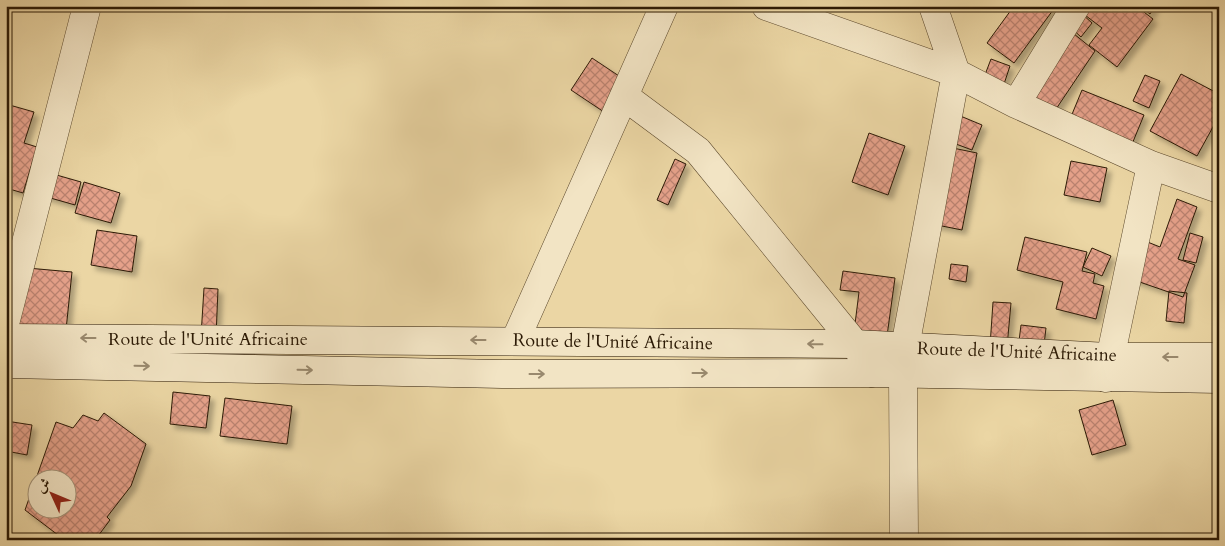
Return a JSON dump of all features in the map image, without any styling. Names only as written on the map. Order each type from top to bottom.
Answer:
[{"type":"main road","points":[[6,320],[87,6]]},
{"type":"main road","points":[[515,341],[664,6]]},
{"type":"main road","points":[[766,6],[956,73],[1016,104],[1151,165],[1219,189]]},
{"type":"main road","points":[[904,540],[903,375],[905,347],[956,73],[933,6]]},
{"type":"main road","points":[[1016,104],[1076,6]]},
{"type":"main road","points":[[624,96],[698,151],[855,344],[872,373]]},
{"type":"main road","points":[[1107,367],[1151,165]]},
{"type":"main road","name":"Route de l'Unité Africaine","points":[[6,338],[855,344],[905,347],[1219,379]]},
{"type":"main road","name":"Route de l'Unité Africaine","points":[[6,364],[502,374],[872,373],[903,375],[1107,367],[1219,357]]},
{"type":"building","points":[[1014,6],[1056,6],[1014,63],[987,43]]},
{"type":"building","points":[[1079,6],[1136,6],[1153,19],[1117,67],[1089,45],[1102,28],[1077,9]]},
{"type":"building","points":[[1140,6],[1155,6],[1150,14]]},
{"type":"building","points":[[1081,13],[1092,23],[1081,37],[1069,26]]},
{"type":"building","points":[[1068,29],[1095,51],[1050,118],[1021,99]]},
{"type":"building","points":[[592,58],[625,80],[604,112],[571,90]]},
{"type":"building","points":[[991,59],[1010,66],[1003,87],[983,80]]},
{"type":"building","points":[[1181,74],[1219,94],[1219,116],[1197,156],[1150,131]]},
{"type":"building","points":[[1145,75],[1160,81],[1149,108],[1133,101]]},
{"type":"building","points":[[1082,90],[1144,115],[1130,149],[1068,124]]},
{"type":"building","points":[[6,104],[34,112],[24,143],[37,147],[23,193],[6,188]]},
{"type":"building","points":[[958,115],[982,125],[972,150],[948,141]]},
{"type":"building","points":[[869,133],[905,146],[888,195],[852,182]]},
{"type":"building","points":[[948,147],[977,153],[962,230],[932,224]]},
{"type":"building","points":[[675,159],[686,164],[668,205],[657,200]]},
{"type":"building","points":[[1071,161],[1107,168],[1100,202],[1064,195]]},
{"type":"building","points":[[46,172],[81,182],[75,205],[40,195]]},
{"type":"building","points":[[84,182],[120,193],[111,223],[75,213]]},
{"type":"building","points":[[1177,199],[1197,207],[1178,259],[1195,265],[1183,297],[1131,279],[1145,241],[1160,247]]},
{"type":"building","points":[[97,230],[137,236],[132,272],[91,265]]},
{"type":"building","points":[[1190,233],[1203,237],[1196,263],[1183,260]]},
{"type":"building","points":[[1025,237],[1087,252],[1082,271],[1095,274],[1093,283],[1104,286],[1096,319],[1056,309],[1063,282],[1017,270]]},
{"type":"building","points":[[1092,248],[1111,256],[1102,276],[1083,267]]},
{"type":"building","points":[[951,264],[968,266],[966,282],[949,279]]},
{"type":"building","points":[[16,267],[72,272],[66,330],[10,325]]},
{"type":"building","points":[[843,271],[895,278],[887,336],[854,332],[859,292],[840,290]]},
{"type":"building","points":[[204,288],[218,289],[216,337],[201,336]]},
{"type":"building","points":[[1169,291],[1187,293],[1184,323],[1166,321]]},
{"type":"building","points":[[993,302],[1011,303],[1007,347],[990,346]]},
{"type":"building","points":[[1021,325],[1046,328],[1043,353],[1018,349]]},
{"type":"building","points":[[173,392],[210,396],[206,428],[170,424]]},
{"type":"building","points":[[225,398],[292,406],[287,444],[220,436]]},
{"type":"building","points":[[1113,400],[1126,445],[1092,455],[1079,410]]},
{"type":"building","points":[[104,413],[146,444],[131,486],[107,517],[110,520],[95,540],[71,540],[58,535],[36,518],[78,518],[78,468],[40,468],[56,422],[73,428],[83,415],[98,421]]},
{"type":"building","points":[[6,421],[32,425],[27,455],[6,451]]},
{"type":"building","points":[[28,501],[28,512],[25,510]]}]
